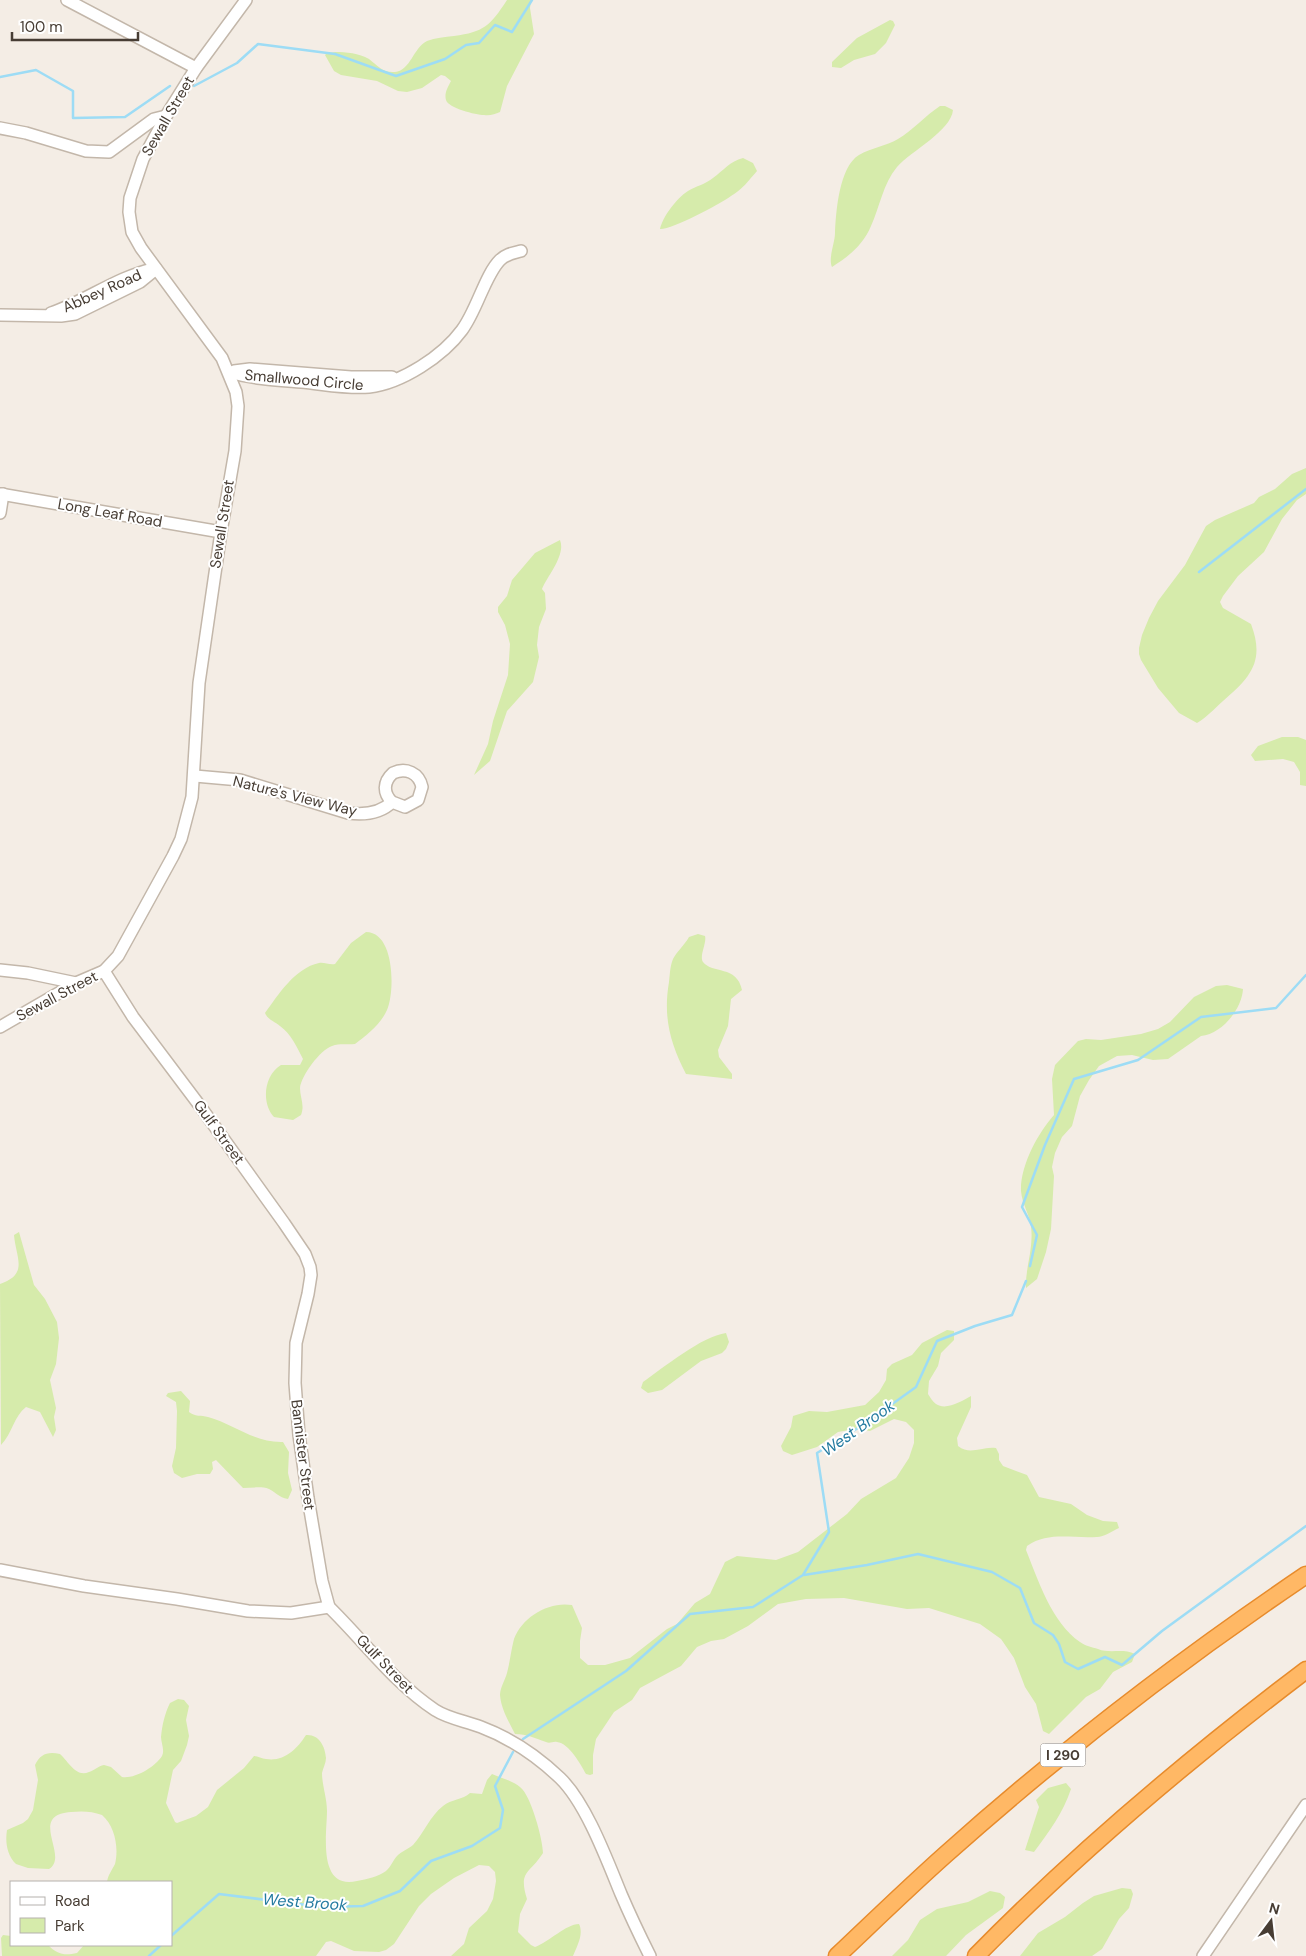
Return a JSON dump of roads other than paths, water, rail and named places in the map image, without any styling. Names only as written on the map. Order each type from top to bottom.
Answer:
[{"type":"highway","name":"I 290","points":[[838,1956],[945,1855],[1056,1760],[1191,1656],[1306,1575]]},
{"type":"highway","points":[[976,1956],[1051,1884],[1151,1794],[1306,1670]]},
{"type":"street","points":[[67,0],[196,68]]},
{"type":"street","name":"Sewall Street","points":[[0,1027],[76,983],[104,970],[118,956],[174,856],[187,818],[195,776],[199,683],[237,429],[236,395],[229,372],[222,358],[132,232],[129,212],[130,198],[143,159],[166,116],[196,68],[246,0]]},
{"type":"street","points":[[0,128],[26,133],[86,150],[109,152],[154,119],[166,116]]},
{"type":"street","name":"Smallwood Circle","points":[[229,372],[250,369],[351,377],[396,378],[426,364],[455,340],[475,310],[495,267],[506,255],[521,251]]},
{"type":"street","name":"Abbey Road","points":[[0,315],[42,316],[73,304],[135,273],[156,268]]},
{"type":"street","points":[[0,513],[1,494]]},
{"type":"street","name":"Long Leaf Road","points":[[1,494],[221,532]]},
{"type":"street","name":"Nature's View Way","points":[[195,776],[240,780],[354,813],[386,809],[392,802]]},
{"type":"street","points":[[0,970],[28,973],[76,983]]},
{"type":"street","name":"Gulf Street","points":[[104,970],[133,1017],[200,1106],[305,1254],[311,1275],[306,1302]]},
{"type":"street","name":"Bannister Street","points":[[306,1302],[299,1327],[296,1352],[295,1384],[298,1435],[321,1575],[329,1607]]},
{"type":"street","points":[[0,1570],[84,1586],[248,1611],[291,1613],[329,1607]]},
{"type":"street","name":"Gulf Street","points":[[329,1607],[351,1628],[396,1679],[424,1702],[449,1717],[470,1722],[509,1739],[561,1778],[578,1801],[597,1836],[630,1916],[650,1956]]},
{"type":"street","points":[[1204,1956],[1306,1805]]},
{"type":"waterway","points":[[194,86],[237,63],[258,44],[335,54],[396,76],[445,59],[466,45],[479,43],[495,25],[512,32],[532,0]]},
{"type":"waterway","points":[[0,77],[36,70],[73,91],[73,118],[125,117],[170,86]]},
{"type":"waterway","points":[[1199,572],[1306,489]]},
{"type":"waterway","name":"West Brook","points":[[1030,1266],[1037,1235],[1022,1207],[1045,1145],[1074,1079],[1138,1060],[1201,1017],[1276,1008],[1306,975]]},
{"type":"waterway","name":"West Brook","points":[[523,1739],[626,1671],[690,1614],[753,1607],[803,1575],[829,1532],[817,1453],[863,1425],[916,1387],[937,1341],[975,1326],[1012,1315],[1026,1281]]},
{"type":"waterway","points":[[804,1575],[867,1565],[918,1554],[992,1572],[1020,1588],[1034,1623],[1053,1635],[1059,1644],[1065,1662],[1078,1669],[1105,1657],[1122,1665],[1162,1631],[1306,1526]]},
{"type":"waterway","name":"West Brook","points":[[172,1935],[219,1894],[323,1907],[363,1906],[400,1891],[431,1861],[472,1846],[500,1828],[503,1810],[495,1786],[513,1752]]},
{"type":"waterway","name":"West Brook","points":[[149,1956],[160,1946]]}]
